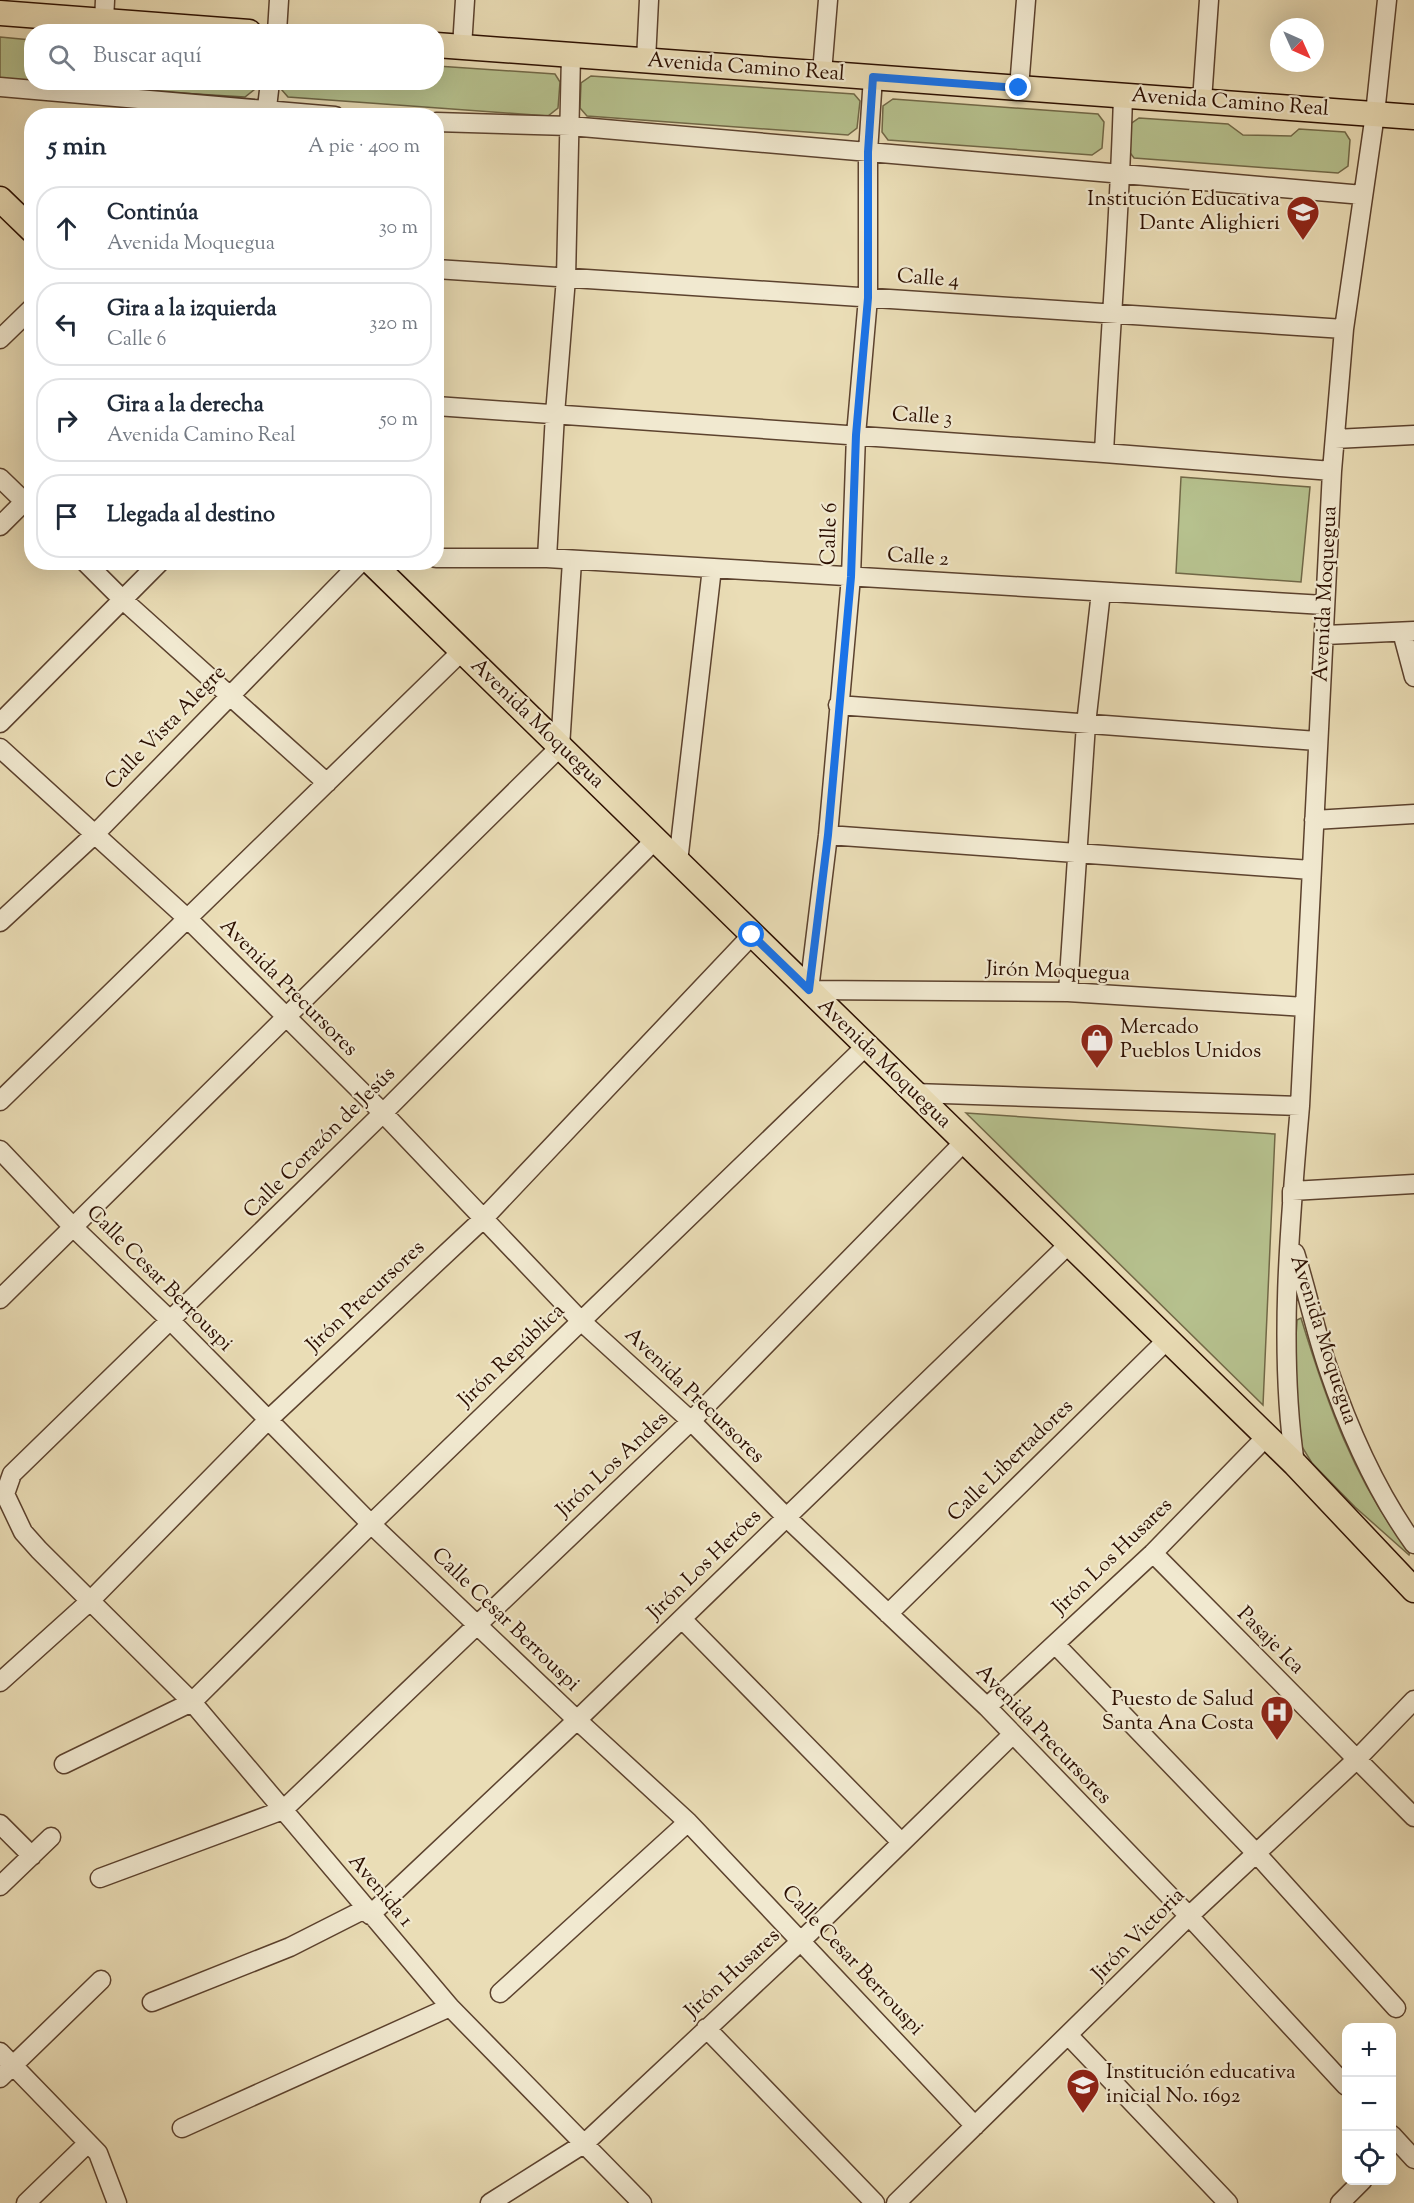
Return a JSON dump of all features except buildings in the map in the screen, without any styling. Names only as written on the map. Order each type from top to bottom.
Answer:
[{"type":"main road","points":[[0,13],[104,10],[196,24]]},
{"type":"main road","name":"Avenida Camino Real","points":[[444,46],[1414,117]]},
{"type":"main road","points":[[0,199],[24,222]]},
{"type":"main road","name":"Avenida Moquegua","points":[[380,570],[1295,1464],[1414,1590]]},
{"type":"street","points":[[277,24],[279,0]]},
{"type":"street","points":[[462,47],[465,0]]},
{"type":"street","points":[[646,60],[649,0]]},
{"type":"street","points":[[822,73],[828,0]]},
{"type":"street","points":[[1019,88],[1026,0]]},
{"type":"street","points":[[1202,101],[1209,0]]},
{"type":"street","name":"Avenida Moquegua","points":[[1295,1464],[1287,1411],[1292,1191],[1300,1106],[1332,471],[1344,329],[1375,114],[1387,0]]},
{"type":"street","points":[[547,558],[566,278],[571,55]]},
{"type":"street","name":"Calle 6","points":[[809,990],[828,835],[851,577],[856,435],[868,298],[868,152],[873,77]]},
{"type":"street","points":[[0,87],[138,108]]},
{"type":"street","points":[[267,108],[269,90]]},
{"type":"street","points":[[1104,453],[1110,314],[1121,174],[1123,95]]},
{"type":"street","points":[[444,122],[570,126],[1363,195]]},
{"type":"street","name":"Calle 4","points":[[444,270],[1344,329]]},
{"type":"street","points":[[0,339],[24,316]]},
{"type":"street","name":"Calle 3","points":[[444,407],[1332,471]]},
{"type":"street","points":[[1335,439],[1414,435]]},
{"type":"street","points":[[0,478],[24,498]]},
{"type":"street","points":[[0,526],[24,506]]},
{"type":"street","name":"Calle 2","points":[[444,558],[547,558],[1324,605]]},
{"type":"street","points":[[0,1299],[74,1228],[284,1016],[560,747],[572,561]]},
{"type":"street","points":[[678,862],[712,568]]},
{"type":"street","points":[[93,570],[122,599],[327,783]]},
{"type":"street","points":[[0,723],[152,570]]},
{"type":"street","name":"Calle Vista Alegre","points":[[0,922],[95,834],[354,570]]},
{"type":"street","points":[[1068,992],[1086,724],[1101,592]]},
{"type":"street","points":[[1325,635],[1408,632],[1414,677]]},
{"type":"street","points":[[0,1101],[189,920],[462,651]]},
{"type":"street","points":[[838,705],[1317,741]]},
{"type":"street","name":"Avenida Precursores","points":[[0,748],[189,920],[383,1113],[581,1320],[691,1421],[786,1517],[987,1707],[1189,1916],[1342,2081]]},
{"type":"street","points":[[1314,820],[1414,814]]},
{"type":"street","points":[[828,835],[1311,870]]},
{"type":"street","name":"Calle Corazón de Jesús","points":[[12,1474],[383,1113],[655,840]]},
{"type":"street","name":"Jirón Precursores","points":[[0,1682],[89,1602],[268,1420],[483,1219],[752,935]]},
{"type":"street","name":"Jirón Moquegua","points":[[809,990],[1068,992],[1305,1007]]},
{"type":"street","name":"Jirón República","points":[[64,1764],[192,1702],[371,1524],[866,1046]]},
{"type":"street","points":[[914,1093],[1300,1106]]},
{"type":"street","name":"Jirón Los Andes","points":[[283,1810],[691,1421],[964,1142]]},
{"type":"street","name":"Calle Cesar Berrouspi","points":[[0,1150],[74,1228],[171,1321],[371,1524],[688,1822],[802,1940],[975,2126]]},
{"type":"street","points":[[1292,1191],[1414,1184]]},
{"type":"street","name":"Avenida Moquegua","points":[[1292,1191],[1293,1246],[1327,1366],[1370,1474],[1392,1513],[1414,1544]]},
{"type":"street","name":"Jirón Los Heróes","points":[[152,2002],[290,1947],[368,1912],[577,1720],[1069,1244]]},
{"type":"street","name":"Calle Libertadores","points":[[888,1614],[1167,1340]]},
{"type":"street","name":"Jirón Los Husares","points":[[987,1707],[1153,1553],[1266,1437]]},
{"type":"street","name":"Avenida 1","points":[[12,1474],[5,1494],[23,1532],[89,1602],[192,1702],[450,2007],[642,2203]]},
{"type":"street","name":"Pasaje Ica","points":[[1153,1553],[1414,1817]]},
{"type":"street","points":[[682,1619],[901,1842]]},
{"type":"street","points":[[1055,1644],[1256,1853],[1396,2008]]},
{"type":"street","name":"Jirón Victoria","points":[[896,2203],[1189,1916],[1356,1760],[1414,1700]]},
{"type":"street","name":"Jirón Husares","points":[[490,2203],[585,2143],[802,1940],[1012,1735]]},
{"type":"street","points":[[100,1878],[283,1810]]},
{"type":"street","points":[[500,1993],[688,1822]]},
{"type":"street","points":[[0,1824],[32,1856]]},
{"type":"street","points":[[0,1886],[51,1837]]},
{"type":"street","points":[[6,2072],[101,1980]]},
{"type":"street","points":[[182,2128],[450,2007]]},
{"type":"street","points":[[706,2028],[875,2203]]},
{"type":"street","points":[[1069,2036],[1228,2203]]},
{"type":"street","points":[[0,2052],[6,2072],[98,2153],[117,2203]]},
{"type":"street","points":[[26,2203],[88,2143]]},
{"type":"street","points":[[1396,2146],[1414,2159]]},
{"type":"street","points":[[1340,2203],[1359,2185]]},
{"type":"green space","points":[[0,37],[24,39],[24,83],[0,82]]},
{"type":"green space","points":[[444,66],[555,74],[560,82],[558,108],[548,116],[288,97],[282,90],[444,90]]},
{"type":"green space","points":[[591,76],[854,94],[860,101],[857,128],[848,135],[587,116],[580,108],[581,83]]},
{"type":"green space","points":[[131,90],[254,90],[245,97]]},
{"type":"green space","points":[[893,99],[1098,114],[1104,122],[1102,148],[1092,155],[888,140],[882,132],[883,106]]},
{"type":"green space","points":[[1139,118],[1228,124],[1243,135],[1291,136],[1299,129],[1345,132],[1350,140],[1348,166],[1338,173],[1134,158],[1128,150],[1129,125]]},
{"type":"green space","points":[[1181,477],[1310,487],[1301,582],[1176,573]]},
{"type":"green space","points":[[966,1113],[1275,1134],[1263,1405]]},
{"type":"green space","points":[[1301,1318],[1344,1440],[1373,1498],[1410,1552],[1409,1555],[1355,1507],[1312,1463],[1299,1442],[1292,1402],[1297,1320]]},
{"type":"place","name":"Institución Educativa Dante Alighieri","points":[[1303,241]]},
{"type":"place","name":"Mercado Pueblos Unidos","points":[[1097,1069]]},
{"type":"place","name":"Puesto de Salud Santa Ana Costa","points":[[1277,1741]]},
{"type":"place","name":"Institución educativa inicial No. 1692","points":[[1083,2114]]},
{"type":"route","points":[[752,935],[809,990],[828,835],[851,577],[856,435],[868,298],[868,152],[873,77],[1019,88]]}]
